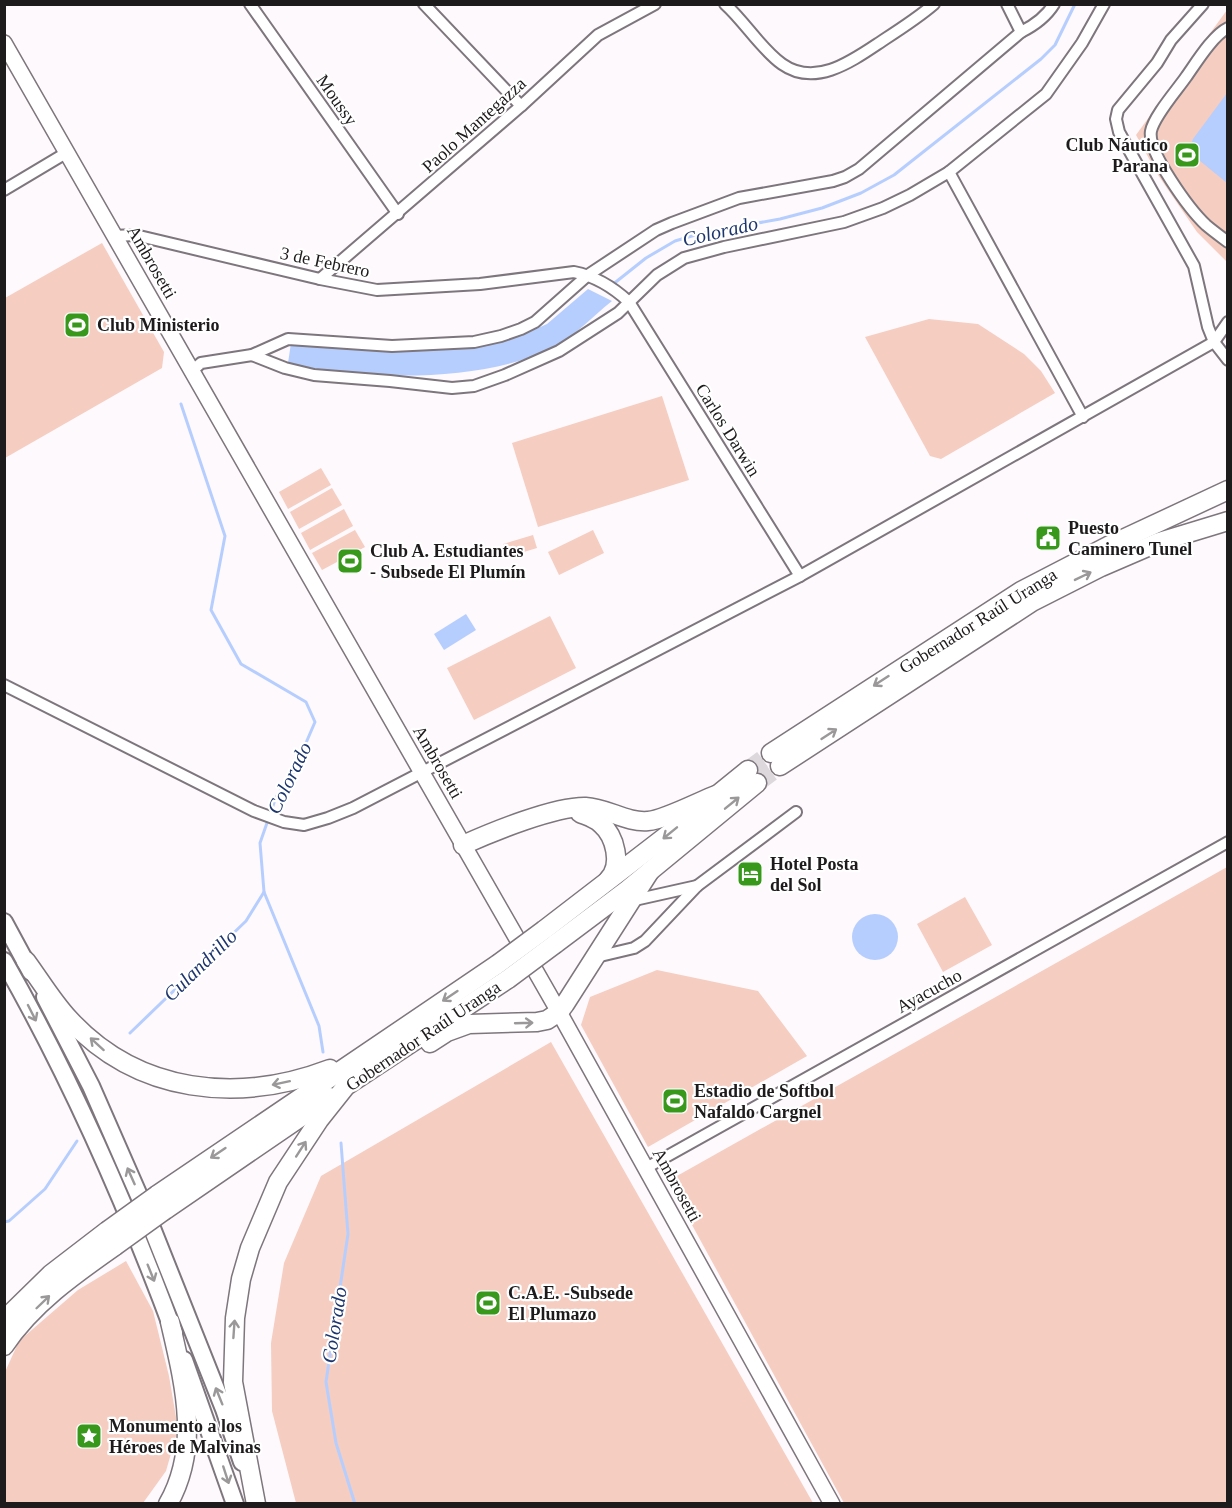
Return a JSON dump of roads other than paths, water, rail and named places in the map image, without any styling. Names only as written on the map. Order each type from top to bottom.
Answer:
[{"type":"highway","name":"Gobernador Raúl Uranga","points":[[1227,489],[1021,591],[775,760],[1032,602],[1101,567],[1159,542],[1227,521]]},
{"type":"highway","name":"Gobernador Raúl Uranga","points":[[254,1497],[234,1382],[235,1318],[241,1279],[250,1248],[279,1182],[319,1120],[346,1086],[389,1057],[599,900],[716,795],[752,776],[650,871],[599,900]]},
{"type":"highway","points":[[464,845],[486,835],[560,811],[586,807],[646,822],[658,820],[716,795]]},
{"type":"highway","points":[[560,811],[591,817],[601,824],[615,846],[615,867],[599,900]]},
{"type":"highway","points":[[389,1057],[412,1053],[447,1032],[469,1024],[537,1022],[547,1020],[559,1012],[650,871]]},
{"type":"highway","points":[[26,961],[69,1020],[104,1051],[129,1066],[164,1079],[218,1089],[255,1088],[308,1077],[356,1059]]},
{"type":"highway","name":"Gobernador Raúl Uranga","points":[[161,1202],[356,1059],[503,971]]},
{"type":"highway","points":[[4,1320],[51,1274],[111,1238],[161,1202],[346,1086]]},
{"type":"highway","points":[[4,1346],[39,1306],[111,1238]]},
{"type":"highway","points":[[168,1503],[176,1489],[188,1443],[186,1392],[170,1322]]},
{"type":"main road","name":"Gobernador Raúl Uranga","points":[[4,922],[91,1086],[140,1198],[224,1409],[254,1497]]},
{"type":"main road","points":[[4,961],[74,1095],[124,1206],[170,1322],[235,1503]]},
{"type":"street","points":[[424,4],[521,106]]},
{"type":"street","points":[[725,4],[780,63],[793,71],[807,73],[829,71],[847,64],[934,4]]},
{"type":"street","points":[[1007,4],[1021,32]]},
{"type":"street","points":[[192,371],[201,363],[252,355],[288,339],[392,346],[474,342],[521,329],[535,322],[656,230],[739,198],[845,177],[859,169],[1021,32],[1036,24],[1054,4]]},
{"type":"street","points":[[252,355],[285,368],[314,375],[464,388],[505,375],[559,351],[618,313],[625,299],[684,258],[724,247],[844,222],[902,200],[949,172],[1046,94],[1082,43],[1104,4]]},
{"type":"street","points":[[1203,4],[1171,40],[1157,63],[1118,110],[1116,119],[1119,132],[1194,266],[1208,327],[1214,342],[1227,360]]},
{"type":"street","name":"Paolo Mantegazza","points":[[320,279],[521,106],[598,34],[654,5]]},
{"type":"street","name":"Moussy","points":[[254,6],[398,214]]},
{"type":"street","points":[[1227,28],[1219,33],[1187,75],[1151,131],[1153,148],[1176,188],[1205,223],[1227,242]]},
{"type":"street","name":"Ambrosetti","points":[[4,43],[559,1012],[832,1503]]},
{"type":"street","points":[[4,190],[66,153]]},
{"type":"street","points":[[949,172],[1083,417]]},
{"type":"street","name":"3 de Febrero","points":[[114,236],[135,235],[376,290],[480,284],[574,272],[592,278]]},
{"type":"street","points":[[592,278],[625,299]]},
{"type":"street","name":"Carlos Darwin","points":[[625,299],[800,576]]},
{"type":"street","points":[[4,685],[254,811],[284,822],[304,825],[328,818],[422,773],[800,576],[1214,342],[1227,322]]},
{"type":"street","points":[[596,957],[634,948],[645,941],[697,886],[796,812]]},
{"type":"street","name":"Ayacucho","points":[[646,1168],[1227,842]]},
{"type":"street","points":[[599,900],[631,900],[697,886]]},
{"type":"water","points":[[1227,93],[1227,183],[1194,156],[1189,148],[1193,139]]},
{"type":"water","points":[[588,289],[612,301],[577,332],[554,347],[526,359],[494,367],[459,373],[386,375],[318,369],[288,363],[291,343],[392,351],[474,348],[529,332],[547,324]]},
{"type":"water","points":[[466,614],[476,630],[444,650],[434,634]]},
{"type":"water","points":[[875,914],[891,921],[898,937],[891,953],[875,960],[859,953],[852,937],[859,921]]},
{"type":"waterway","name":"Colorado","points":[[612,285],[646,258],[675,241],[702,233],[780,219],[822,208],[861,193],[894,175],[1041,59],[1055,45],[1075,4]]},
{"type":"waterway","name":"Colorado","points":[[181,404],[225,536],[211,610],[241,664],[306,702],[315,722],[293,773],[276,797],[260,843],[264,892],[319,1026],[323,1052]]},
{"type":"waterway","name":"Culandrillo","points":[[130,1033],[246,921],[264,892]]},
{"type":"waterway","name":"Culandrillo","points":[[4,1222],[9,1221],[45,1189],[77,1141]]},
{"type":"waterway","name":"Colorado","points":[[341,1143],[348,1234],[326,1382],[336,1443],[355,1504]]},
{"type":"tunnel","points":[[748,770],[771,753]]},
{"type":"tunnel","points":[[757,783],[780,766]]},
{"type":"place","name":"Club Náutico Parana","points":[[1187,155]]},
{"type":"place","name":"Club Ministerio","points":[[77,325]]},
{"type":"place","name":"Puesto Caminero Tunel","points":[[1048,538]]},
{"type":"place","name":"Club A. Estudiantes - Subsede El Plumín","points":[[350,561]]},
{"type":"place","name":"Hotel Posta del Sol","points":[[750,874]]},
{"type":"place","name":"Estadio de Softbol Nafaldo Cargnel","points":[[675,1101]]},
{"type":"place","name":"C.A.E. -Subsede El Plumazo","points":[[488,1303]]},
{"type":"place","name":"Monumento a los Héroes de Malvinas","points":[[89,1436]]}]
